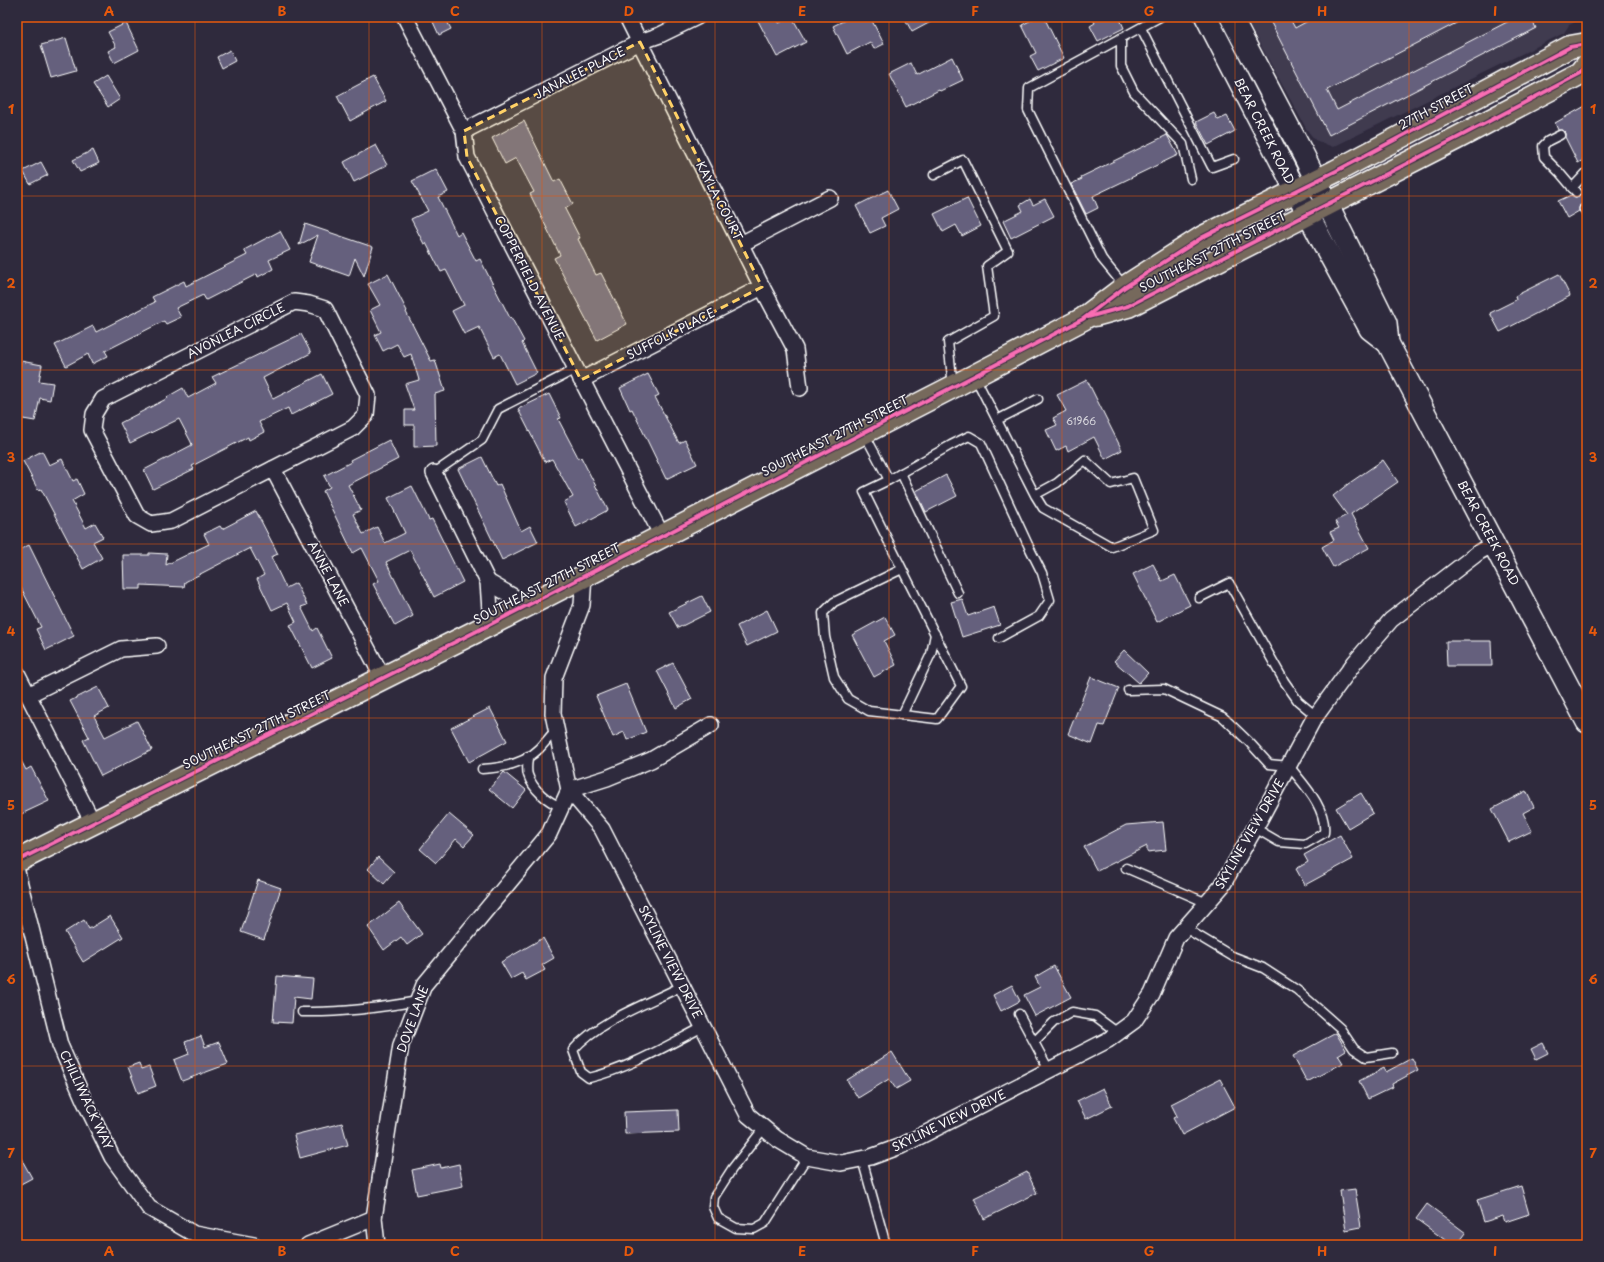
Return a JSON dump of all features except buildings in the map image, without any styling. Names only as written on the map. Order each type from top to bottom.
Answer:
[{"type":"main road","name":"27TH STREET","points":[[1295,190],[1570,47],[1587,44]]},
{"type":"main road","points":[[1328,205],[1581,73],[1587,65]]},
{"type":"main road","name":"SOUTHEAST 27TH STREET","points":[[17,861],[491,624],[974,376],[1082,319],[1125,287],[1203,237],[1295,190]]},
{"type":"main road","name":"SOUTHEAST 27TH STREET","points":[[1082,319],[1128,306],[1328,205]]},
{"type":"street","name":"COPPERFIELD AVENUE","points":[[405,17],[464,131],[467,157],[662,536]]},
{"type":"street","name":"KAYLA COURT","points":[[627,17],[794,349],[800,388]]},
{"type":"street","name":"JANALEE PLACE","points":[[464,131],[640,42],[660,35],[697,17]]},
{"type":"street","name":"BEAR CREEK ROAD","points":[[1206,17],[1308,215],[1370,329],[1388,343]]},
{"type":"street","name":"BEAR CREEK ROAD","points":[[1231,17],[1316,180],[1386,323],[1388,343],[1587,722]]},
{"type":"street","points":[[741,244],[830,198]]},
{"type":"street","name":"SUFFOLK PLACE","points":[[578,374],[762,287]]},
{"type":"street","name":"AVONLEA CIRCLE","points":[[294,302],[310,304],[325,309],[368,395],[366,415],[353,428],[273,469],[171,521],[152,524],[137,516],[92,430],[94,414],[103,399],[294,302]]},
{"type":"street","name":"ANNE LANE","points":[[273,469],[383,678]]},
{"type":"street","points":[[434,473],[488,582],[491,624]]},
{"type":"street","name":"SKYLINE VIEW DRIVE","points":[[584,576],[582,605],[554,678],[552,714],[569,790],[602,829],[748,1115],[777,1139],[808,1157],[841,1163],[871,1157],[901,1146],[1108,1040],[1134,1021],[1152,994],[1176,938],[1222,886],[1316,716],[1355,662],[1391,620],[1479,552],[1494,544]]},
{"type":"street","points":[[488,582],[528,605]]},
{"type":"street","points":[[28,695],[121,649],[158,646]]},
{"type":"street","points":[[17,673],[93,823]]},
{"type":"street","points":[[569,790],[607,778],[651,760],[711,725]]},
{"type":"street","name":"DOVE LANE","points":[[377,1245],[374,1218],[401,1045],[424,985],[548,834],[569,790]]},
{"type":"street","name":"CHILLIWACK WAY","points":[[17,872],[60,1045],[84,1100],[112,1157],[149,1208],[194,1234],[254,1245]]},
{"type":"street","points":[[308,1245],[374,1218]]},
{"type":"lane","points":[[1125,287],[1102,259],[1028,110],[1029,88],[1160,17]]},
{"type":"lane","points":[[1141,28],[1212,167],[1234,159]]},
{"type":"lane","points":[[1121,38],[1121,66],[1134,92],[1182,144],[1191,179]]},
{"type":"lane","points":[[1560,134],[1548,141],[1543,146],[1544,156],[1574,190],[1586,175]]},
{"type":"lane","points":[[934,175],[963,160],[1008,251],[987,266],[994,316],[948,342],[953,387]]},
{"type":"lane","name":"SUFFOLK PLACE","points":[[434,473],[482,440],[498,409],[578,374]]},
{"type":"lane","points":[[974,376],[1036,495],[1043,508],[1112,547],[1154,530],[1134,478],[1111,484],[1085,460],[1057,483],[1036,495]]},
{"type":"lane","points":[[997,420],[1038,399]]},
{"type":"lane","points":[[863,432],[889,480]]},
{"type":"lane","points":[[902,569],[834,602],[822,613],[825,637],[834,677],[848,699],[869,711],[937,719],[960,686],[864,492],[969,436],[981,443],[1042,573],[1050,600],[1039,616],[1000,638]]},
{"type":"lane","points":[[901,473],[958,593]]},
{"type":"lane","points":[[1199,598],[1229,583],[1284,681],[1298,701],[1316,716]]},
{"type":"lane","points":[[902,715],[931,654],[935,634]]},
{"type":"lane","points":[[1128,690],[1164,689],[1223,717],[1269,764],[1289,766],[1312,794],[1325,824],[1324,834],[1305,844],[1279,842],[1255,828]]},
{"type":"lane","points":[[482,769],[517,762],[538,750],[556,730]]},
{"type":"lane","points":[[528,756],[528,774],[535,788],[550,802],[561,807]]},
{"type":"lane","points":[[1126,868],[1207,903]]},
{"type":"lane","points":[[1185,928],[1232,956],[1263,968],[1297,990],[1340,1028],[1354,1049],[1366,1057],[1392,1053]]},
{"type":"lane","points":[[682,986],[617,1018],[583,1039],[573,1050],[581,1072],[589,1078],[602,1075],[635,1062],[703,1027]]},
{"type":"lane","points":[[302,1012],[341,1013],[384,1008],[418,1001]]},
{"type":"lane","points":[[1035,1041],[1054,1022],[1072,1012],[1095,1016],[1118,1033]]},
{"type":"lane","points":[[1020,1014],[1049,1070]]},
{"type":"lane","points":[[764,1128],[732,1169],[714,1197],[712,1207],[718,1218],[736,1228],[754,1229],[765,1223],[808,1157]]},
{"type":"lane","points":[[862,1159],[886,1245]]},
{"type":"highlighted area","points":[[640,42],[762,287],[581,380],[467,157],[464,131]]},
{"type":"shaded area","points":[[1245,17],[1586,17],[1569,25],[1564,33],[1333,147],[1315,140],[1307,130]]},
{"type":"cycle path","points":[[17,861],[491,624],[974,376],[1083,319],[1125,287],[1203,237],[1336,171],[1570,47],[1587,44]]},
{"type":"cycle path","points":[[1088,317],[1128,306],[1581,73],[1587,65]]}]
